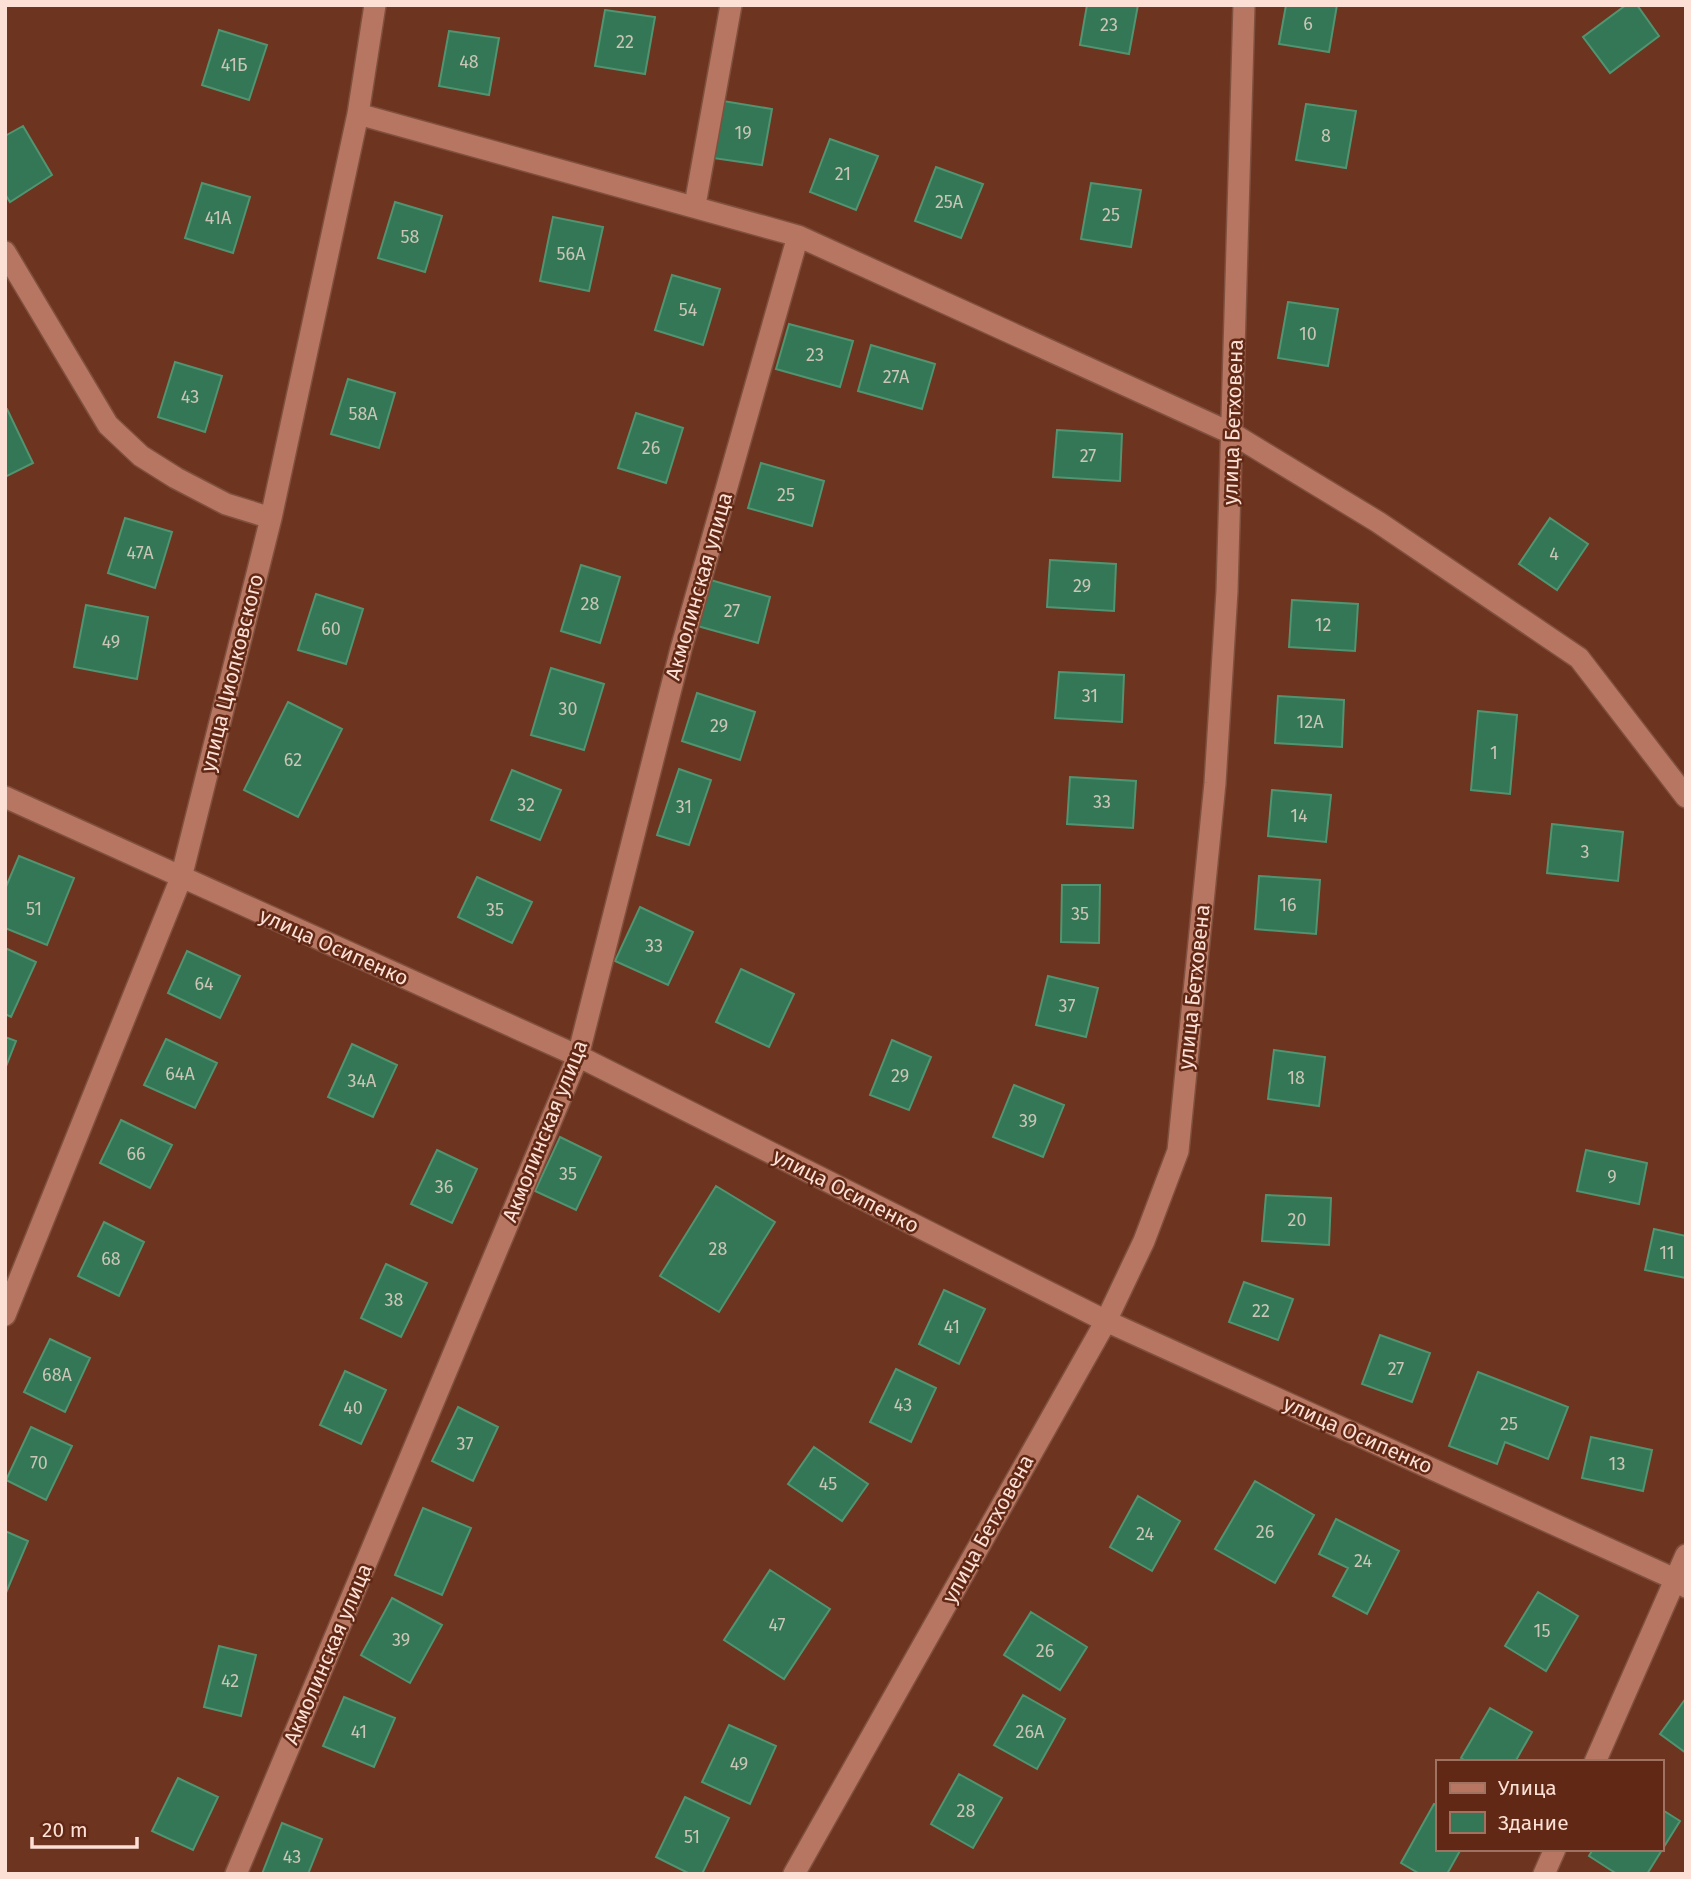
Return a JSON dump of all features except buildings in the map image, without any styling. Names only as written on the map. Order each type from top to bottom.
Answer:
[{"type":"street","name":"улица Циолковского","points":[[5,1315],[181,878],[271,518],[358,114],[375,5]]},
{"type":"street","points":[[695,205],[731,5]]},
{"type":"street","name":"улица Бетховена","points":[[794,1874],[1105,1321],[1144,1241],[1178,1150],[1215,783],[1233,434],[1244,5]]},
{"type":"street","points":[[358,114],[695,205],[799,236],[1233,434],[1378,522],[1579,658],[1686,797]]},
{"type":"street","name":"Акмолинская улица","points":[[236,1874],[578,1056],[681,649],[799,236]]},
{"type":"street","points":[[5,251],[108,425],[141,456],[176,478],[226,504],[271,518]]},
{"type":"street","name":"улица Осипенко","points":[[5,797],[578,1056],[1105,1321],[1681,1583]]},
{"type":"street","points":[[1596,1760],[1681,1583],[1686,1555]]},
{"type":"street","points":[[1544,1874],[1554,1851]]}]
